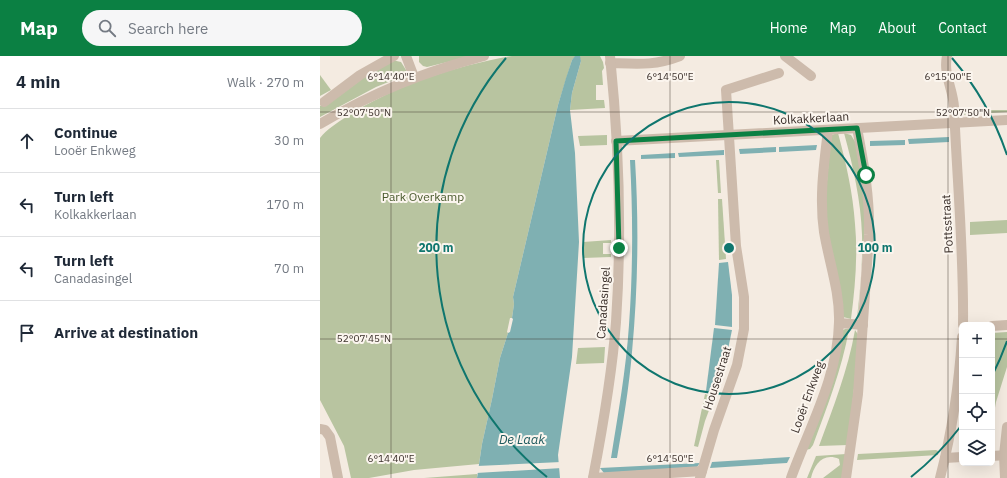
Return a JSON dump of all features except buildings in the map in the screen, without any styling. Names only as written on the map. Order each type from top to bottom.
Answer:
[{"type":"street","points":[[324,102],[360,75],[394,56]]},
{"type":"street","points":[[406,56],[414,77]]},
{"type":"street","points":[[320,124],[351,105],[414,77],[484,56]]},
{"type":"street","points":[[610,60],[652,64],[665,62],[680,56]]},
{"type":"street","points":[[785,56],[811,76]]},
{"type":"street","name":"Pottsstraat","points":[[947,56],[947,73],[953,100],[955,122],[963,322]]},
{"type":"street","name":"Canadasingel","points":[[593,478],[608,386],[616,323],[619,229],[616,141],[610,60]]},
{"type":"street","name":"Housestraat","points":[[701,475],[714,430],[737,365],[744,329],[744,297],[736,246],[726,90],[779,73]]},
{"type":"street","name":"Kolkakkerlaan","points":[[616,141],[1007,120]]},
{"type":"street","points":[[846,478],[858,394],[869,215],[867,181],[857,128]]},
{"type":"street","name":"Looër Enkweg","points":[[791,478],[831,371],[837,344],[839,323],[838,301],[824,232],[822,208],[823,178],[828,130]]},
{"type":"street","points":[[839,323],[863,325]]},
{"type":"street","points":[[995,326],[1007,325]]},
{"type":"street","points":[[940,478],[948,446],[960,358]]},
{"type":"street","points":[[1005,478],[1005,443],[1007,427]]},
{"type":"street","points":[[320,429],[325,430],[330,437],[338,478]]},
{"type":"street","points":[[995,456],[1006,455]]},
{"type":"street","points":[[945,458],[959,458]]},
{"type":"street","points":[[593,478],[701,475]]},
{"type":"green space","points":[[419,56],[472,56],[427,67],[423,66],[419,62]]},
{"type":"green space","name":"Park Overkamp","points":[[512,56],[576,56],[572,60],[558,105],[513,297],[514,304],[512,318],[510,318],[508,333],[500,358],[479,464],[414,470],[369,478],[351,478],[344,446],[320,400],[320,138],[329,129],[346,117],[385,95],[405,86],[469,65]]},
{"type":"green space","points":[[579,56],[600,56],[603,62],[603,85],[596,85],[596,100],[604,100],[605,108],[570,110],[572,93],[581,61]]},
{"type":"green space","points":[[392,60],[401,62],[406,70],[406,75],[376,87],[320,117],[320,106],[352,84]]},
{"type":"green space","points":[[320,75],[331,90],[320,96]]},
{"type":"green space","points":[[958,109],[1007,110],[1007,112],[959,115]]},
{"type":"green space","points":[[838,133],[851,189],[856,236],[856,272],[851,319],[843,317],[830,247],[825,204],[831,135]]},
{"type":"green space","points":[[844,133],[851,135],[857,145],[866,212],[862,264],[861,222],[856,184]]},
{"type":"green space","points":[[607,135],[607,145],[580,146],[578,136]]},
{"type":"green space","points":[[716,160],[719,160],[721,193],[718,193]]},
{"type":"green space","points":[[718,199],[722,199],[726,259],[719,260]]},
{"type":"green space","points":[[1007,220],[1007,233],[970,235],[970,222]]},
{"type":"green space","points":[[611,240],[611,243],[603,243],[603,254],[611,254],[611,257],[583,258],[583,242]]},
{"type":"green space","points":[[861,272],[858,317],[857,318]]},
{"type":"green space","points":[[849,329],[834,388],[813,445],[810,449],[805,450],[842,331]]},
{"type":"green space","points":[[855,330],[859,336],[859,341],[848,445],[819,446],[844,374]]},
{"type":"green space","points":[[1007,332],[1007,367],[995,408],[995,358],[995,333]]},
{"type":"green space","points":[[605,347],[604,363],[576,364],[578,348]]},
{"type":"green space","points":[[705,394],[714,397],[705,421],[698,447],[694,446]]},
{"type":"green space","points":[[938,451],[938,455],[857,460],[858,454]]},
{"type":"green space","points":[[846,454],[843,478],[823,478],[840,465],[839,459],[828,457],[817,464],[811,478],[807,478],[816,456]]},
{"type":"green space","points":[[477,474],[477,478],[424,478]]},
{"type":"water","name":"De Laak","points":[[575,56],[580,56],[581,61],[572,93],[570,110],[575,153],[579,242],[572,357],[558,455],[560,478],[477,478],[482,444],[500,358],[508,333],[510,332],[513,319],[513,297],[558,105],[572,60]]},
{"type":"water","points":[[949,137],[949,142],[909,144],[908,139]]},
{"type":"water","points":[[905,140],[905,145],[870,146],[870,141]]},
{"type":"water","points":[[817,145],[816,150],[779,152],[779,147]]},
{"type":"water","points":[[776,147],[776,152],[740,154],[739,149]]},
{"type":"water","points":[[724,150],[724,155],[679,157],[678,153]]},
{"type":"water","points":[[675,153],[675,158],[641,159],[641,155]]},
{"type":"water","points":[[630,160],[635,160],[636,184],[636,304],[631,365],[624,419],[617,458],[611,458],[628,342],[632,242]]},
{"type":"water","points":[[728,262],[732,295],[732,327],[715,325],[719,263]]},
{"type":"water","points":[[714,328],[732,330],[726,359],[715,394],[706,391]]},
{"type":"water","points":[[790,457],[787,463],[710,468],[712,462]]},
{"type":"water","points":[[700,463],[697,467],[604,473],[600,468]]},
{"type":"pier","points":[[561,462],[562,468],[476,473],[477,466]]},
{"type":"route","points":[[619,248],[616,141],[857,128],[866,175]]}]
